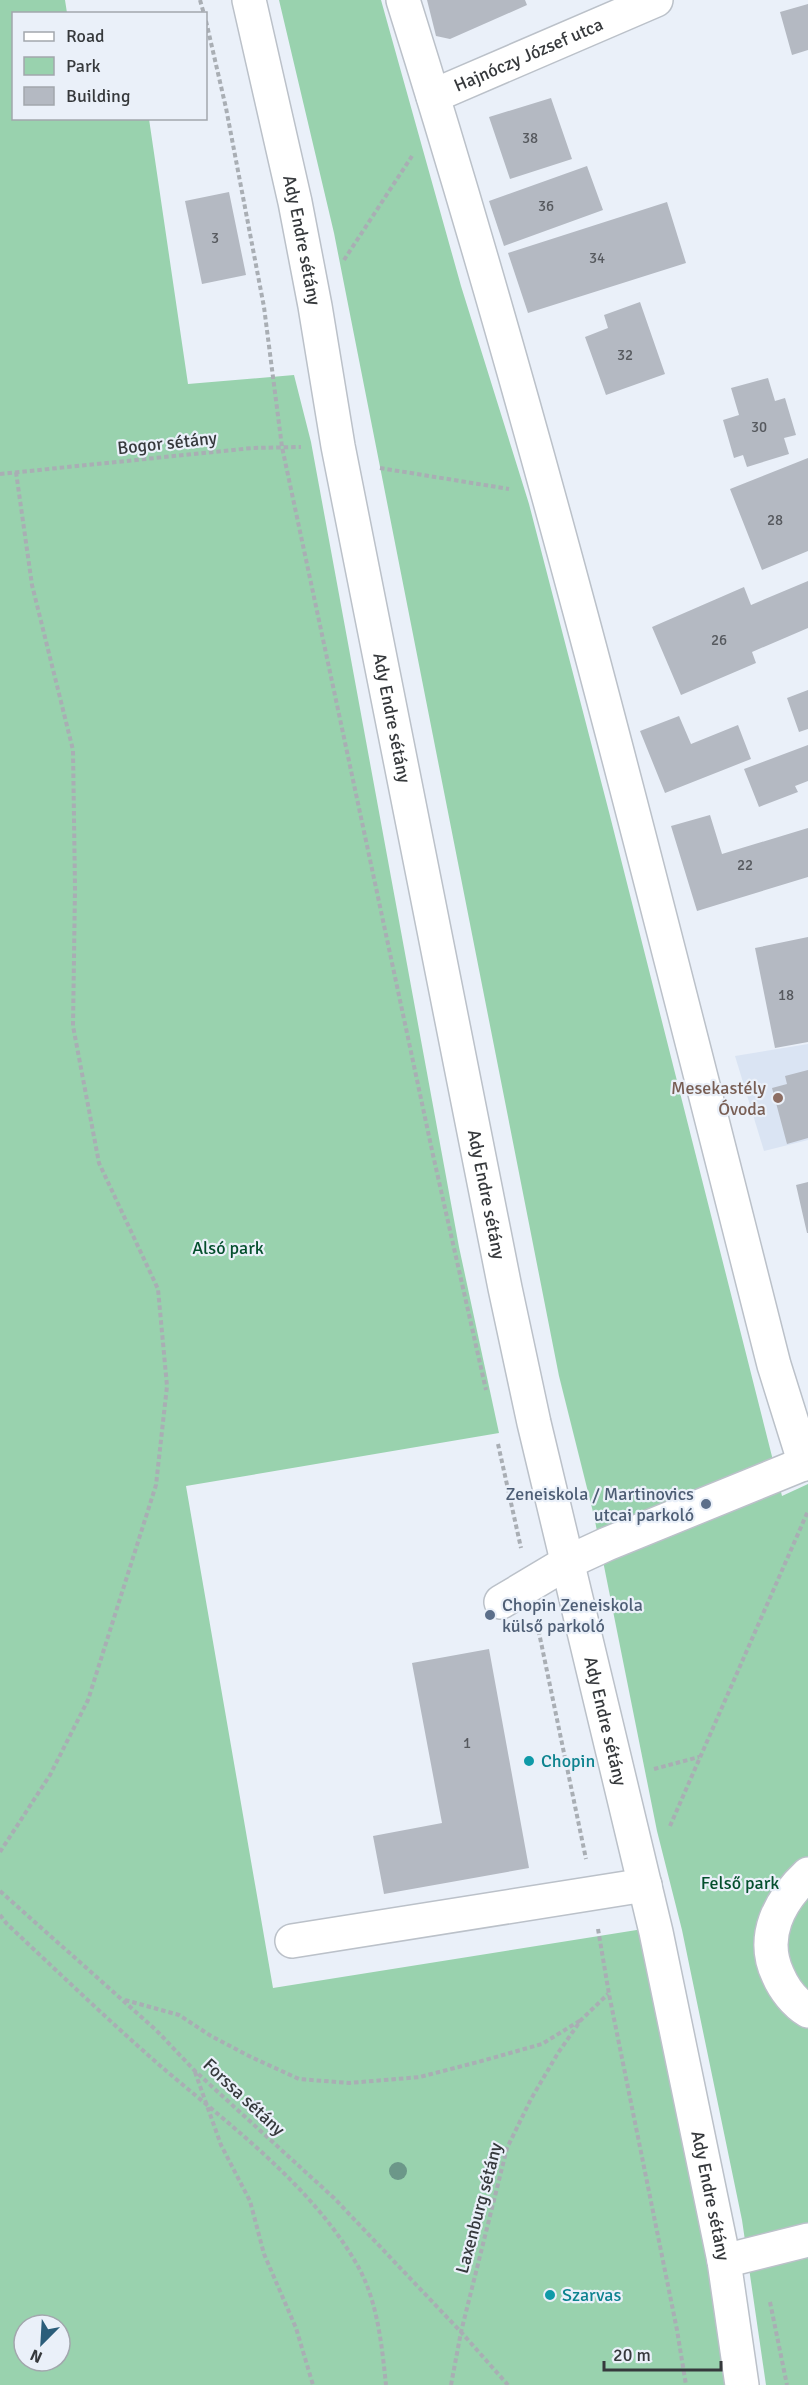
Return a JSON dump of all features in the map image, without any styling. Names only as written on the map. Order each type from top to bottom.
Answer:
[{"type":"street","name":"Ady Endre sétány","points":[[249,0],[295,202],[338,446],[505,1288],[534,1423],[645,1885],[724,2261],[742,2385]]},
{"type":"street","points":[[403,0],[434,96],[540,464],[612,728],[774,1365],[807,1463],[619,1538],[568,1562],[501,1602]]},
{"type":"street","name":"Hajnóczy József utca","points":[[434,96],[657,0]]},
{"type":"street","points":[[808,1874],[793,1888],[778,1915],[770,1941],[771,1960],[783,1987],[808,2011]]},
{"type":"street","points":[[292,1941],[645,1885]]},
{"type":"street","points":[[724,2261],[808,2240]]},
{"type":"path","points":[[207,25],[226,108],[264,307],[282,447],[433,1155],[488,1397]]},
{"type":"path","points":[[338,270],[414,152]]},
{"type":"path","name":"Bogor sétány","points":[[0,474],[241,449],[338,446]]},
{"type":"path","points":[[379,468],[509,489]]},
{"type":"path","points":[[0,1852],[50,1775],[88,1700],[156,1485],[167,1386],[158,1289],[99,1163],[74,1026],[73,750],[32,585],[16,472]]},
{"type":"path","points":[[498,1442],[573,1791],[609,1994],[686,2385]]},
{"type":"path","points":[[667,1832],[808,1511]]},
{"type":"path","points":[[650,1771],[700,1757]]},
{"type":"path","name":"Forssa sétány","points":[[0,1891],[124,2000],[195,2071],[334,2198],[508,2385]]},
{"type":"path","points":[[0,1915],[143,2051],[287,2176],[327,2221],[360,2271],[373,2304],[382,2343],[386,2385]]},
{"type":"path","name":"Laxenburg sétány","points":[[451,2385],[461,2332],[507,2148],[531,2098],[581,2020],[609,1994]]},
{"type":"path","points":[[124,2000],[179,2015],[241,2052],[299,2079],[349,2083],[420,2077],[478,2062],[542,2044],[581,2020]]},
{"type":"path","points":[[195,2071],[221,2145],[250,2201],[264,2254],[296,2328],[313,2385]]},
{"type":"shaded area","name":"Mesekastély Óvoda","points":[[808,1044],[808,1140],[764,1151],[735,1056]]},
{"type":"green space","name":"Alsó park","points":[[0,0],[65,0],[67,12],[12,12],[12,120],[149,120],[188,384],[294,375],[311,442],[459,1247],[499,1433],[186,1486],[273,1988],[643,1929],[734,2385],[0,2385]]},
{"type":"green space","name":"Felső park","points":[[279,0],[381,0],[461,286],[529,504],[782,1496],[808,1484],[808,2385],[766,2385],[742,2220],[682,1930],[657,1831],[594,1516],[559,1376],[334,233]]},
{"type":"building","points":[[427,0],[525,0],[527,5],[450,39],[436,36]]},
{"type":"building","points":[[808,4],[808,50],[792,55],[780,12]]},
{"type":"building","points":[[551,98],[572,159],[510,179],[489,117]]},
{"type":"building","points":[[587,166],[603,210],[504,246],[489,201]]},
{"type":"building","points":[[229,192],[246,275],[202,284],[185,201]]},
{"type":"building","points":[[667,202],[686,263],[528,313],[508,253]]},
{"type":"building","points":[[640,302],[665,374],[606,395],[585,337],[608,328],[604,315]]},
{"type":"building","points":[[768,378],[775,401],[785,398],[796,435],[784,438],[789,454],[747,467],[743,455],[734,458],[723,420],[739,415],[731,388]]},
{"type":"building","points":[[808,458],[808,551],[762,570],[730,489]]},
{"type":"building","points":[[808,581],[808,628],[752,652],[756,663],[681,695],[652,627],[744,587],[751,605]]},
{"type":"building","points":[[808,690],[808,729],[799,732],[787,698]]},
{"type":"building","points":[[679,716],[691,744],[738,725],[751,759],[665,793],[640,731]]},
{"type":"building","points":[[808,745],[808,781],[795,786],[798,792],[759,807],[744,769]]},
{"type":"building","points":[[710,815],[722,854],[808,828],[808,877],[697,911],[671,826]]},
{"type":"building","points":[[808,937],[808,1042],[775,1048],[755,948]]},
{"type":"building","points":[[808,1070],[808,1138],[787,1144],[772,1088],[787,1084],[785,1076]]},
{"type":"building","points":[[808,1182],[808,1233],[807,1233],[796,1185]]},
{"type":"building","points":[[489,1649],[529,1868],[384,1894],[373,1836],[442,1823],[412,1663]]},
{"type":"place","name":"Mesekastély Óvoda","points":[[778,1098]]},
{"type":"place","name":"Zeneiskola / Martinovics utcai parkoló","points":[[706,1504]]},
{"type":"place","name":"Chopin Zeneiskola külső parkoló","points":[[490,1615]]},
{"type":"place","name":"Chopin","points":[[529,1761]]},
{"type":"place","name":"Szarvas","points":[[550,2295]]}]
